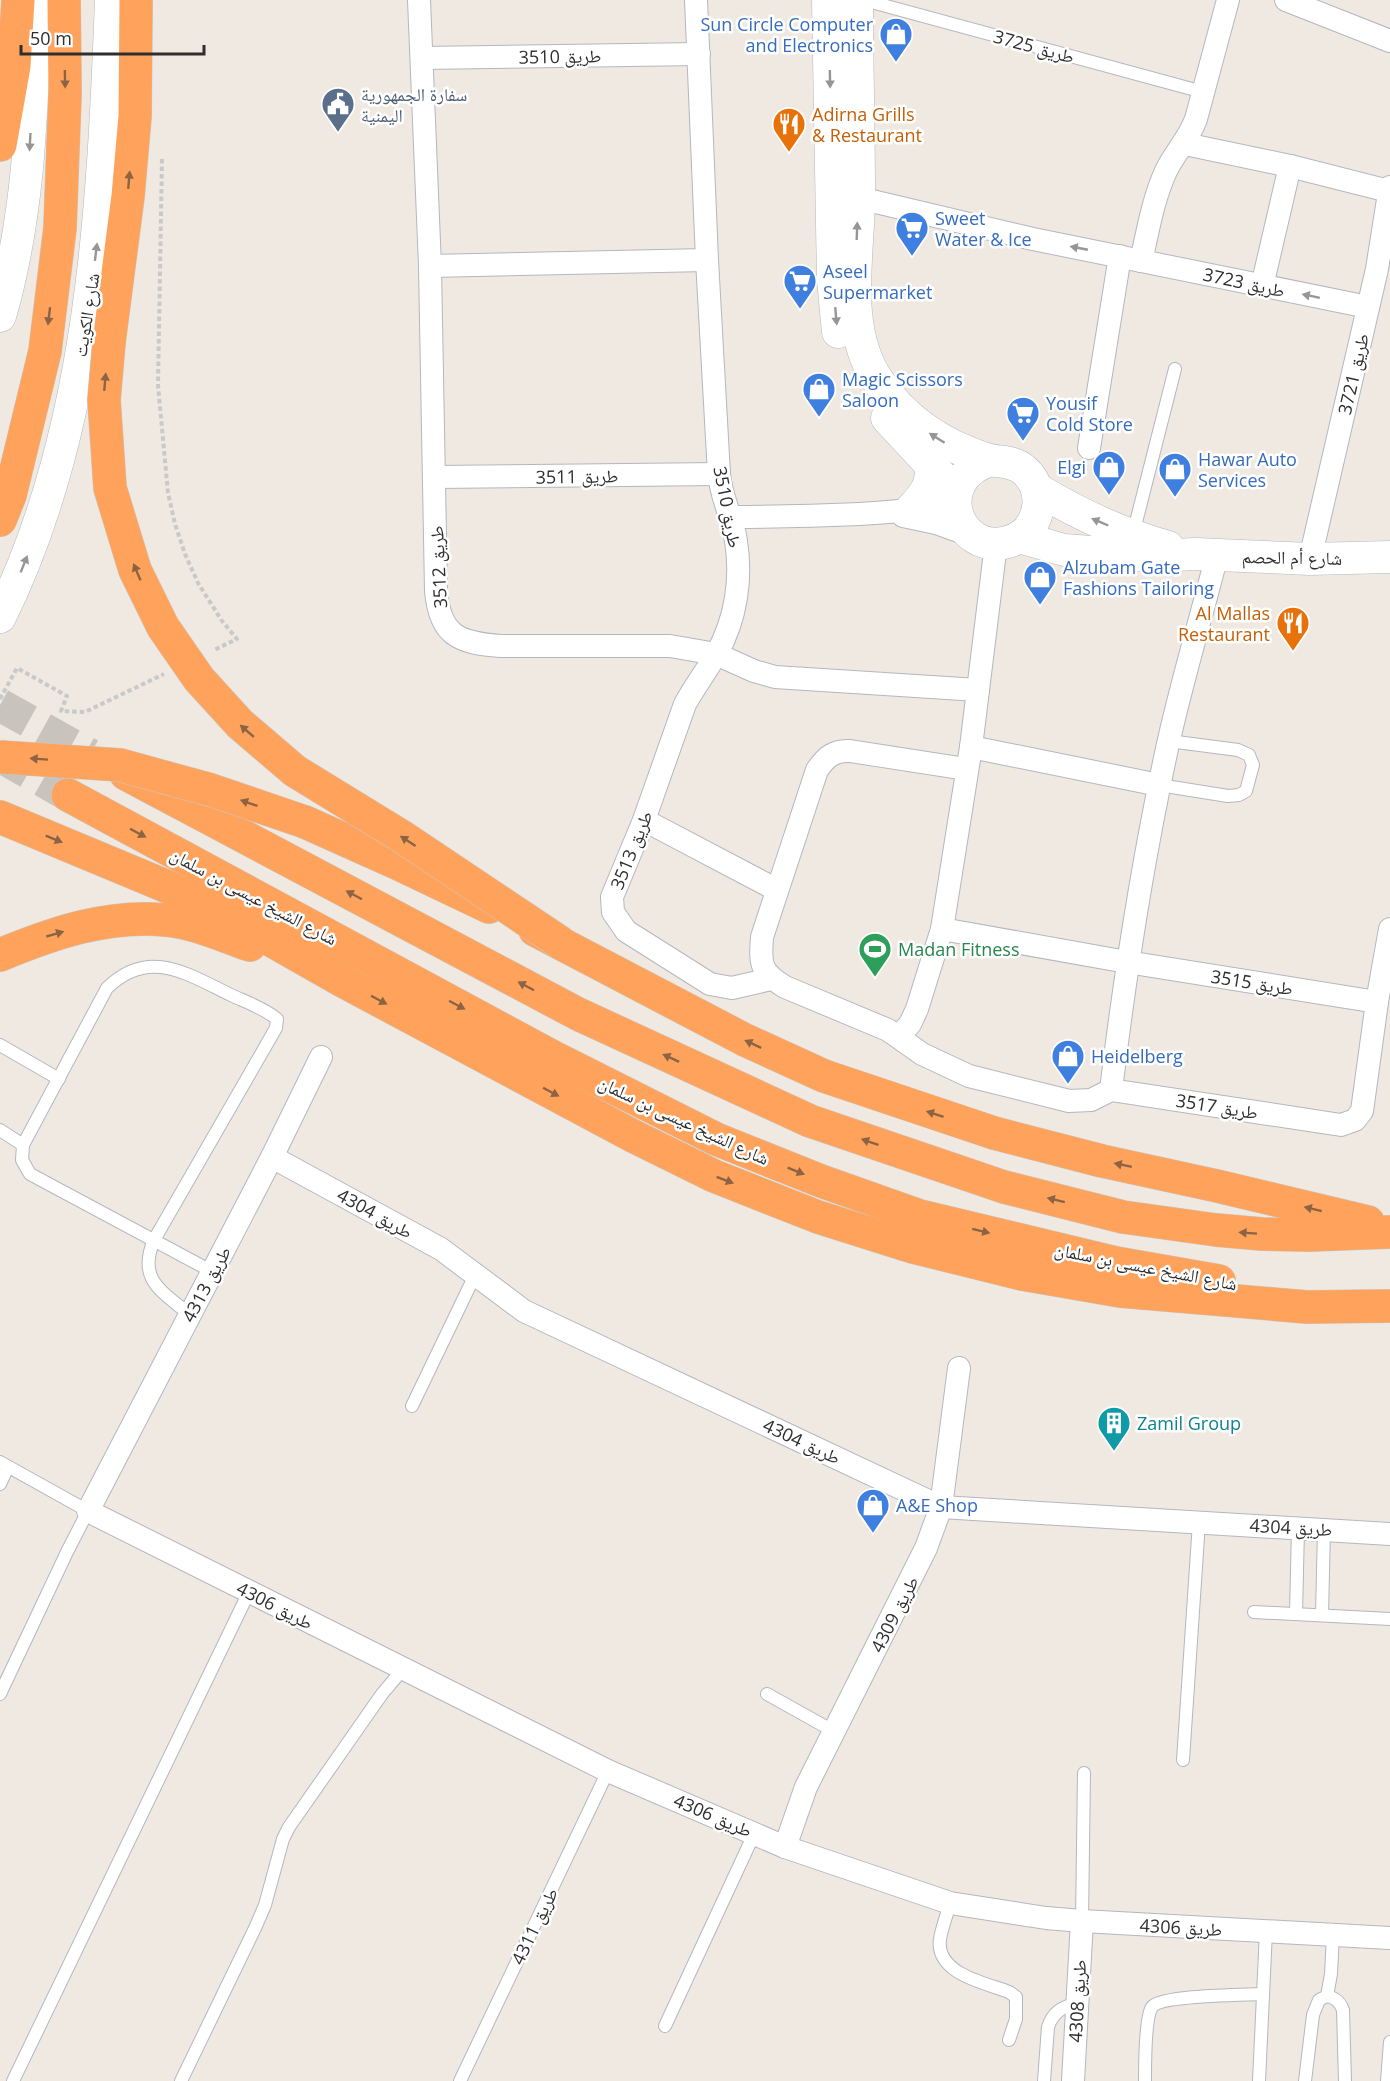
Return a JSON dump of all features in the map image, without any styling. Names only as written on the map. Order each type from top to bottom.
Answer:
[{"type":"highway","points":[[0,145],[14,66],[18,0]]},
{"type":"highway","points":[[0,520],[10,495],[45,351],[60,228],[65,94],[64,0]]},
{"type":"highway","points":[[136,0],[134,127],[104,400],[110,488],[135,570],[163,627],[199,678],[240,724],[295,771],[401,836],[561,943]]},
{"type":"highway","points":[[90,755],[578,1014],[810,1121],[1004,1187],[1123,1217],[1262,1234],[1309,1235],[1390,1230]]},
{"type":"highway","points":[[0,757],[120,765],[211,790],[326,832],[401,865],[561,943],[745,1040],[824,1076],[918,1109],[994,1133],[1229,1188],[1390,1230]]},
{"type":"highway","name":"شارع الشيخ عيسى بن سلمان","points":[[68,795],[553,1057],[716,1139],[821,1181],[920,1216],[1116,1263],[1302,1295],[1390,1304]]},
{"type":"highway","points":[[0,817],[204,902],[341,980],[633,1136],[714,1176],[818,1217],[913,1247],[1022,1274],[1120,1291],[1307,1307],[1390,1304]]},
{"type":"highway","points":[[0,955],[38,939],[82,926],[122,919],[167,920],[218,933],[341,980]]},
{"type":"street","points":[[0,316],[8,290],[29,164],[36,0]]},
{"type":"street","name":"شارع الكويت","points":[[0,617],[25,562],[41,517],[73,398],[87,315],[102,194],[111,0]]},
{"type":"street","name":"طريق 3512","points":[[419,0],[430,266],[437,604],[442,622],[449,631],[478,645],[670,646],[716,654]]},
{"type":"street","name":"طريق 3510","points":[[696,0],[720,489],[736,540],[739,563],[738,587],[726,633],[716,654]]},
{"type":"street","points":[[828,0],[833,280],[836,324],[840,344],[877,380],[892,401],[914,422],[940,440],[964,452],[1014,464],[1032,479],[1039,500],[1034,522],[996,539],[896,511]]},
{"type":"street","points":[[857,0],[859,198],[855,297],[859,339],[857,361],[863,388],[881,412],[956,495]]},
{"type":"street","points":[[1089,448],[1131,258],[1159,187],[1174,157],[1185,144],[1196,119],[1228,0]]},
{"type":"street","points":[[1286,0],[1390,40]]},
{"type":"street","name":"طريق 3510","points":[[422,58],[699,54]]},
{"type":"street","points":[[1185,144],[1389,189]]},
{"type":"street","points":[[1262,286],[1290,166]]},
{"type":"street","name":"طريق 3721","points":[[1310,559],[1368,308],[1384,270],[1389,189]]},
{"type":"street","name":"طريق 3723","points":[[859,198],[1033,239],[1368,308]]},
{"type":"street","points":[[430,266],[707,260]]},
{"type":"street","points":[[991,460],[979,464],[961,481],[956,495],[956,512],[962,525],[996,539]]},
{"type":"street","points":[[896,511],[923,498],[930,483],[932,467]]},
{"type":"street","name":"طريق 3511","points":[[435,477],[719,474]]},
{"type":"street","name":"شارع أم الحصم","points":[[1037,489],[1075,511],[1133,535],[1206,555]]},
{"type":"street","points":[[730,517],[812,516],[896,511],[936,505],[956,495]]},
{"type":"street","points":[[966,769],[843,751],[832,753],[824,760],[817,770],[762,938],[760,959],[771,979],[899,1036],[917,1009],[942,929],[971,747],[996,539]]},
{"type":"street","name":"شارع أم الحصم","points":[[996,539],[1064,550],[1155,556],[1206,555],[1310,559],[1390,557]]},
{"type":"street","points":[[1111,1090],[1127,962],[1206,555]]},
{"type":"street","points":[[716,654],[745,668],[775,677],[978,690]]},
{"type":"street","name":"طريق 3513","points":[[716,654],[686,704],[644,820],[612,897],[613,912],[626,931],[710,984],[732,988],[771,979]]},
{"type":"street","points":[[971,747],[1160,785]]},
{"type":"street","points":[[644,820],[777,890]]},
{"type":"street","name":"طريق 3517","points":[[899,1036],[922,1053],[969,1076],[1069,1101],[1091,1100],[1111,1090],[1341,1125],[1355,1120],[1362,1111],[1377,1002],[1388,953],[1390,928]]},
{"type":"street","name":"طريق 3515","points":[[942,929],[1127,962],[1377,1002]]},
{"type":"street","name":"طريق 4313","points":[[88,1511],[213,1272],[321,1057]]},
{"type":"street","name":"طريق 4304","points":[[272,1157],[441,1249],[524,1311],[941,1507],[1390,1533]]},
{"type":"street","name":"طريق 4309","points":[[785,1847],[806,1787],[927,1548],[941,1507],[959,1368]]},
{"type":"street","name":"طريق 4306","points":[[88,1511],[608,1771],[755,1832],[785,1847],[950,1903],[1082,1921],[1390,1938]]},
{"type":"street","name":"طريق 4308","points":[[1073,2081],[1082,1921]]},
{"type":"lane","name":"طريق 3725","points":[[864,0],[1203,92]]},
{"type":"lane","points":[[1133,535],[1175,369]]},
{"type":"lane","points":[[1160,785],[1228,796],[1239,795],[1246,791],[1253,765],[1249,755],[1238,750],[1169,741]]},
{"type":"lane","points":[[190,1314],[154,1284],[149,1274],[148,1253],[154,1240],[276,1028],[277,1018],[179,970],[161,966],[146,966],[131,970],[107,988],[23,1145],[22,1160],[30,1174],[154,1240],[213,1272]]},
{"type":"lane","points":[[0,1045],[59,1079]]},
{"type":"lane","points":[[0,1130],[23,1145]]},
{"type":"lane","points":[[412,1406],[475,1275]]},
{"type":"lane","points":[[0,1484],[4,1465],[88,1511],[0,1694]]},
{"type":"lane","points":[[1183,1760],[1199,1522]]},
{"type":"lane","points":[[1296,1614],[1298,1528]]},
{"type":"lane","points":[[1322,1615],[1324,1529]]},
{"type":"lane","points":[[13,2081],[249,1592]]},
{"type":"lane","points":[[1254,1612],[1390,1618]]},
{"type":"lane","points":[[181,2081],[261,1914],[285,1833],[382,1694],[403,1669]]},
{"type":"lane","points":[[767,1694],[835,1732]]},
{"type":"lane","name":"طريق 4311","points":[[460,2081],[608,1771]]},
{"type":"lane","points":[[1082,1921],[1084,1773]]},
{"type":"lane","points":[[664,2026],[755,1832]]},
{"type":"lane","points":[[950,1903],[940,1939],[944,1959],[955,1970],[1016,1997],[1016,2019],[1009,2040]]},
{"type":"lane","points":[[1259,2081],[1266,1931]]},
{"type":"lane","points":[[1327,1996],[1331,1974],[1333,1935]]},
{"type":"lane","points":[[1145,2081],[1148,2019],[1156,2003],[1162,2000],[1183,1998],[1263,1994]]},
{"type":"lane","points":[[1305,2081],[1313,2015],[1319,2000],[1327,1996],[1334,1998],[1343,2010],[1345,2081]]},
{"type":"lane","points":[[1044,2081],[1050,2020],[1059,2010],[1077,2003]]},
{"type":"lane","points":[[1387,2081],[1390,2042]]},
{"type":"path","points":[[162,152],[158,385],[168,493],[175,524],[194,573],[210,602],[237,639],[206,654]]},
{"type":"path","points":[[0,699],[17,668],[67,696],[61,711],[85,712],[166,673]]},
{"type":"tunnel","points":[[0,705],[90,755]]},
{"type":"tunnel","points":[[0,756],[68,795]]},
{"type":"place","name":"Sun Circle Computer and Electronics","points":[[896,63]]},
{"type":"place","name":"سفارة الجمهورية اليمنية","points":[[338,133]]},
{"type":"place","name":"Adirna Grills & Restaurant","points":[[789,153]]},
{"type":"place","name":"Sweet Water & Ice","points":[[912,257]]},
{"type":"place","name":"Aseel Supermarket","points":[[800,310]]},
{"type":"place","name":"Magic Scissors Saloon","points":[[819,418]]},
{"type":"place","name":"Yousif Cold Store","points":[[1023,442]]},
{"type":"place","name":"Elgi","points":[[1109,496]]},
{"type":"place","name":"Hawar Auto Services","points":[[1175,498]]},
{"type":"place","name":"Alzubam Gate Fashions Tailoring","points":[[1040,606]]},
{"type":"place","name":"Al Mallas Restaurant","points":[[1293,652]]},
{"type":"place","name":"Madan Fitness","points":[[875,978]]},
{"type":"place","name":"Heidelberg","points":[[1068,1085]]},
{"type":"place","name":"Zamil Group","points":[[1114,1452]]},
{"type":"place","name":"A&E Shop","points":[[873,1534]]}]
